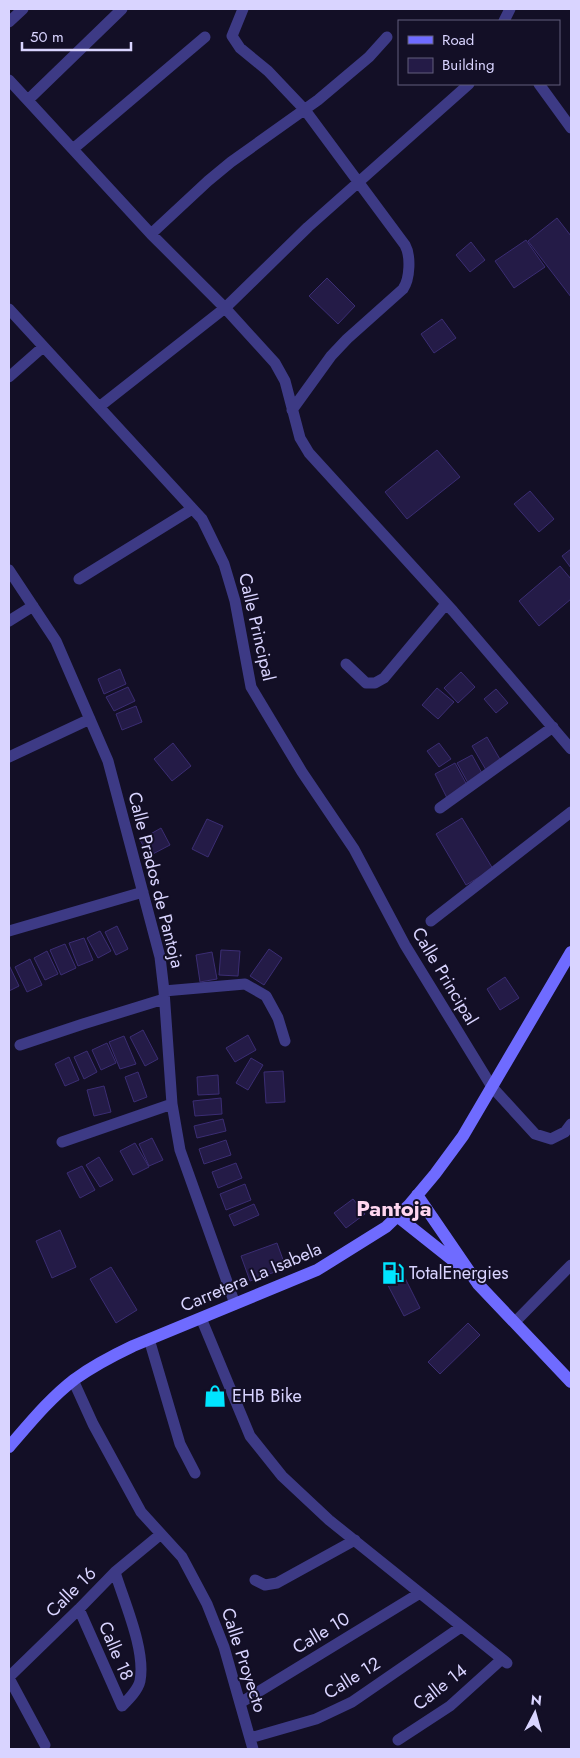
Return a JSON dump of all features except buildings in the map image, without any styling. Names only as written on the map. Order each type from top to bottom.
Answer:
[{"type":"main road","name":"Carretera La Isabela","points":[[9,1446],[73,1380],[103,1360],[317,1270],[386,1227],[417,1195],[463,1136],[571,952]]},
{"type":"main road","points":[[417,1195],[478,1284],[571,1382]]},
{"type":"main road","points":[[397,1216],[470,1274]]},
{"type":"street","points":[[9,22],[23,9]]},
{"type":"street","points":[[28,100],[122,9]]},
{"type":"street","points":[[243,9],[232,36],[240,48],[268,71],[305,110],[408,250],[407,281],[402,289],[331,356],[292,410]]},
{"type":"street","points":[[73,149],[205,37]]},
{"type":"street","points":[[151,234],[208,181],[231,162],[305,110],[369,57],[388,37]]},
{"type":"street","points":[[9,80],[151,234],[225,308],[275,363],[285,381],[300,438],[309,453],[446,604],[571,749]]},
{"type":"street","points":[[99,407],[225,308],[301,234],[468,85]]},
{"type":"street","points":[[540,85],[571,128]]},
{"type":"street","name":"Calle Principal","points":[[9,309],[202,519],[224,564],[235,601],[251,687],[302,772],[354,849],[404,945],[492,1086],[535,1134],[551,1139],[565,1132],[571,1124]]},
{"type":"street","points":[[9,377],[43,347]]},
{"type":"street","points":[[79,579],[192,509]]},
{"type":"street","name":"Calle Prados de Pantoja","points":[[9,570],[56,641],[108,761],[160,957],[172,1104],[180,1150],[235,1304]]},
{"type":"street","points":[[346,664],[366,683],[375,683],[384,678],[446,604]]},
{"type":"street","points":[[9,621],[33,606]]},
{"type":"street","points":[[9,757],[90,719]]},
{"type":"street","points":[[440,808],[553,727]]},
{"type":"street","points":[[431,921],[571,812]]},
{"type":"street","points":[[9,931],[143,892]]},
{"type":"street","points":[[20,1045],[164,995],[245,984],[266,996],[278,1018],[285,1041]]},
{"type":"street","points":[[62,1142],[172,1104]]},
{"type":"street","points":[[515,1322],[571,1265]]},
{"type":"street","points":[[201,1318],[250,1436],[282,1476],[329,1520],[461,1626]]},
{"type":"street","points":[[149,1340],[180,1444],[195,1473]]},
{"type":"street","name":"Calle Proyecto","points":[[73,1380],[93,1424],[141,1512],[182,1557],[207,1604],[224,1647],[252,1744]]},
{"type":"street","name":"Calle 16","points":[[9,1678],[115,1572],[161,1534]]},
{"type":"street","points":[[255,1580],[265,1585],[277,1583],[355,1540]]},
{"type":"street","name":"Calle 18","points":[[79,1609],[122,1706],[140,1682],[141,1661],[139,1646],[115,1572]]},
{"type":"street","name":"Calle 10","points":[[240,1703],[420,1593]]},
{"type":"street","name":"Calle 14","points":[[398,1740],[450,1706],[504,1661],[461,1626]]},
{"type":"street","name":"Calle 12","points":[[252,1744],[316,1719],[352,1702],[461,1626]]},
{"type":"street","points":[[9,1678],[46,1745]]},
{"type":"place","name":"TotalEnergies","points":[[393,1273]]},
{"type":"place","name":"EHB Bike","points":[[215,1396]]},
{"type":"district","name":"Pantoja","points":[[394,1208]]}]
